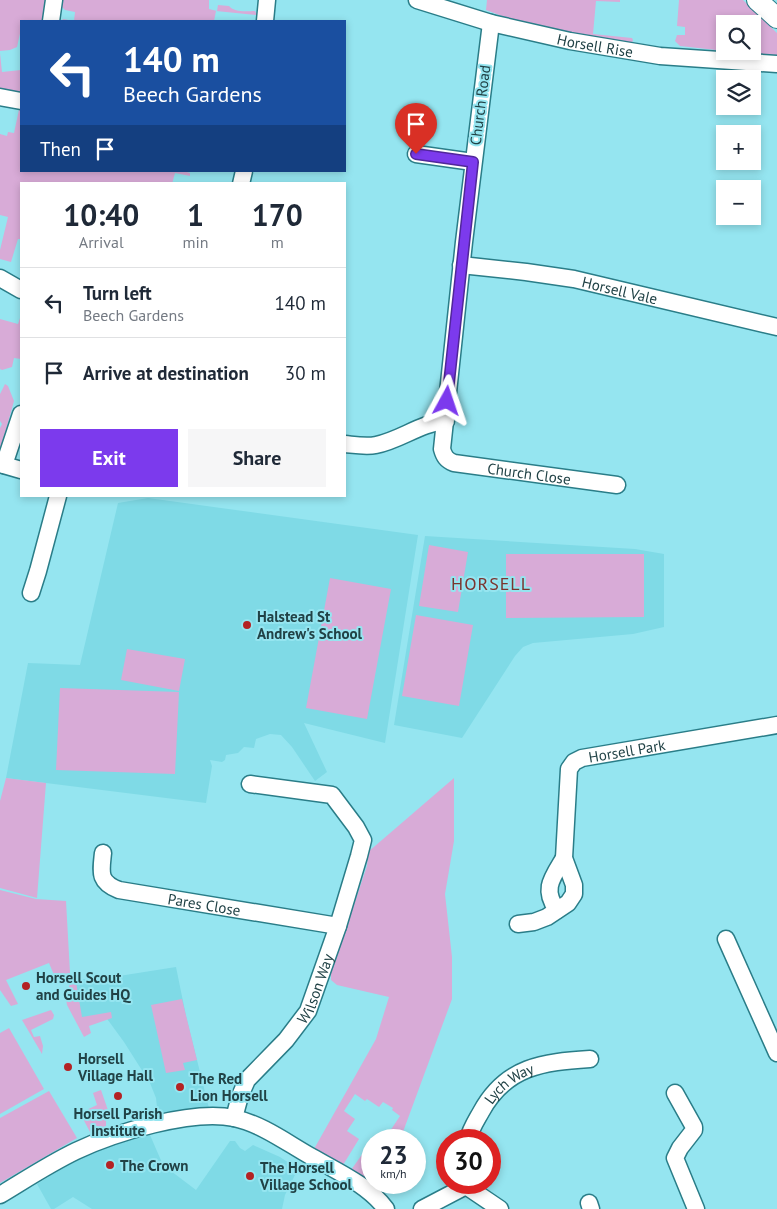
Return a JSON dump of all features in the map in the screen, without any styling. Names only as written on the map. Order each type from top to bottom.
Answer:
[{"type":"main road","points":[[757,0],[777,18]]},
{"type":"street","points":[[51,20],[54,0]]},
{"type":"street","points":[[265,20],[268,0]]},
{"type":"street","name":"Horsell Rise","points":[[417,0],[491,23],[542,36],[626,51],[661,56],[777,64]]},
{"type":"street","name":"Church Road","points":[[443,454],[461,265],[491,23]]},
{"type":"street","points":[[0,97],[20,101]]},
{"type":"street","points":[[416,155],[473,162]]},
{"type":"street","name":"Horsell Vale","points":[[461,265],[574,279],[777,327]]},
{"type":"street","points":[[0,278],[20,289]]},
{"type":"street","points":[[20,417],[2,464],[20,470]]},
{"type":"street","points":[[346,444],[364,446],[380,444],[428,424],[446,421]]},
{"type":"street","name":"Church Close","points":[[443,454],[447,460],[454,463],[610,486]]},
{"type":"street","points":[[30,593],[38,571],[58,497]]},
{"type":"street","name":"Horsell Park","points":[[523,927],[540,920],[568,903],[574,894],[574,885],[564,858],[569,768],[574,762],[582,758],[777,725]]},
{"type":"street","name":"Wilson Way","points":[[234,1118],[247,1080],[286,1040],[308,1011],[338,926],[363,840],[356,827],[332,795],[250,784]]},
{"type":"street","name":"Pares Close","points":[[103,853],[101,872],[104,881],[108,886],[118,890],[338,926]]},
{"type":"street","name":"Horsell Park","points":[[557,910],[548,894],[550,885],[564,858]]},
{"type":"street","points":[[726,939],[777,1053]]},
{"type":"street","name":"Lych Way","points":[[473,1129],[490,1098],[512,1076],[539,1065],[581,1062]]},
{"type":"street","points":[[675,1093],[694,1126],[694,1130],[675,1158],[696,1209]]},
{"type":"street","points":[[0,1195],[74,1152],[124,1133],[179,1120],[205,1117],[234,1118],[258,1126],[360,1185],[377,1198],[386,1209]]},
{"type":"street","points":[[422,1209],[448,1194]]},
{"type":"street","points":[[479,1194],[500,1209]]},
{"type":"shaded area","points":[[0,0],[47,0],[44,20],[20,20],[17,47],[0,51]]},
{"type":"shaded area","points":[[55,0],[209,0],[209,9],[217,11],[218,5],[229,6],[238,11],[255,11],[257,15],[216,11],[214,20],[74,20],[75,12],[65,10]]},
{"type":"shaded area","points":[[487,0],[620,0],[620,2],[596,1],[593,34],[632,38],[633,40],[632,43],[583,38],[521,23],[486,10]]},
{"type":"shaded area","points":[[679,0],[743,0],[758,15],[716,15],[716,50],[680,46],[675,41],[677,35],[685,35],[685,27],[677,26]]},
{"type":"shaded area","points":[[761,17],[777,33],[777,56],[761,54]]},
{"type":"shaded area","points":[[0,53],[2,72],[20,70],[20,98],[0,94]]},
{"type":"shaded area","points":[[20,105],[20,172],[186,172],[190,173],[190,176],[175,173],[173,182],[20,182],[20,239],[18,239],[11,262],[0,259],[0,250],[8,217],[0,215],[0,134],[7,136],[8,132],[14,133]]},
{"type":"shaded area","points":[[20,318],[20,359],[14,358],[12,367],[2,370],[0,369],[0,319],[18,324]]},
{"type":"shaded area","points":[[5,384],[8,386],[14,401],[0,451],[0,428],[2,424],[0,421],[0,394]]},
{"type":"shaded area","name":"Halstead St Andrew's School","points":[[148,498],[418,535],[385,743],[304,723],[327,772],[315,781],[292,747],[281,735],[270,734],[256,739],[254,748],[244,747],[238,753],[226,755],[225,760],[222,762],[210,760],[212,766],[206,803],[6,778],[28,663],[80,665],[118,503]]},
{"type":"shaded area","name":"Halstead St Andrew's School","points":[[425,536],[635,549],[664,554],[664,627],[633,634],[533,643],[523,647],[515,656],[462,738],[394,725]]},
{"type":"shaded area","points":[[429,545],[468,552],[458,612],[419,606]]},
{"type":"shaded area","points":[[506,554],[644,554],[644,617],[506,618]]},
{"type":"shaded area","points":[[330,578],[391,589],[367,719],[306,708]]},
{"type":"shaded area","points":[[416,615],[473,625],[459,706],[402,696]]},
{"type":"shaded area","points":[[127,649],[185,659],[179,691],[121,680]]},
{"type":"shaded area","points":[[60,688],[179,692],[175,774],[56,770]]},
{"type":"shaded area","points":[[6,778],[46,783],[37,898],[0,888],[0,801]]},
{"type":"shaded area","points":[[454,778],[454,841],[445,894],[452,957],[452,999],[404,1129],[391,1129],[400,1116],[392,1110],[393,1108],[383,1102],[379,1107],[355,1094],[344,1111],[355,1119],[347,1131],[359,1139],[343,1165],[314,1149],[376,1039],[389,997],[337,985],[331,980],[331,973],[367,866],[368,852]]},
{"type":"shaded area","points":[[0,890],[36,899],[66,901],[70,973],[54,975],[49,963],[6,980],[18,1004],[11,1006],[0,990]]},
{"type":"shaded area","points":[[176,967],[209,1108],[158,1116],[156,1098],[150,1083],[105,1016],[80,1021],[72,1001],[71,980],[119,976]]},
{"type":"shaded area","points":[[76,982],[82,1017],[111,1012],[112,1018],[89,1026],[91,1033],[84,1037],[67,1005],[66,999],[70,983]]},
{"type":"shaded area","points":[[182,999],[197,1060],[183,1063],[185,1070],[166,1073],[151,1005]]},
{"type":"shaded area","points":[[51,1010],[54,1015],[53,1019],[31,1030],[34,1037],[40,1036],[43,1046],[42,1054],[22,1020]]},
{"type":"shaded area","points":[[9,1028],[44,1089],[0,1114],[0,1033]]},
{"type":"shaded area","points":[[101,1090],[110,1116],[106,1120],[104,1130],[95,1133],[90,1132],[80,1113],[97,1105],[93,1093]]},
{"type":"shaded area","points":[[49,1091],[77,1138],[0,1183],[0,1118]]},
{"type":"shaded area","points":[[150,1135],[163,1165],[196,1190],[230,1141],[235,1141],[245,1151],[253,1145],[280,1157],[298,1169],[285,1195],[282,1209],[92,1209],[73,1197],[51,1209],[37,1184],[87,1155],[107,1147]]},
{"type":"shaded area","points":[[361,1156],[361,1176],[351,1170]]},
{"type":"place","name":"Halstead St Andrew's School","points":[[247,625]]},
{"type":"place","name":"Horsell Scout and Guides HQ","points":[[26,986]]},
{"type":"place","name":"Horsell Village Hall","points":[[68,1067]]},
{"type":"place","name":"The Red Lion Horsell","points":[[180,1087]]},
{"type":"place","name":"Horsell Parish Institute","points":[[118,1096]]},
{"type":"place","name":"The Crown","points":[[110,1165]]},
{"type":"place","name":"The Horsell Village School","points":[[250,1176]]},
{"type":"district","name":"HORSELL","points":[[491,583]]},
{"type":"route","points":[[416,154],[473,162],[447,401]]}]
